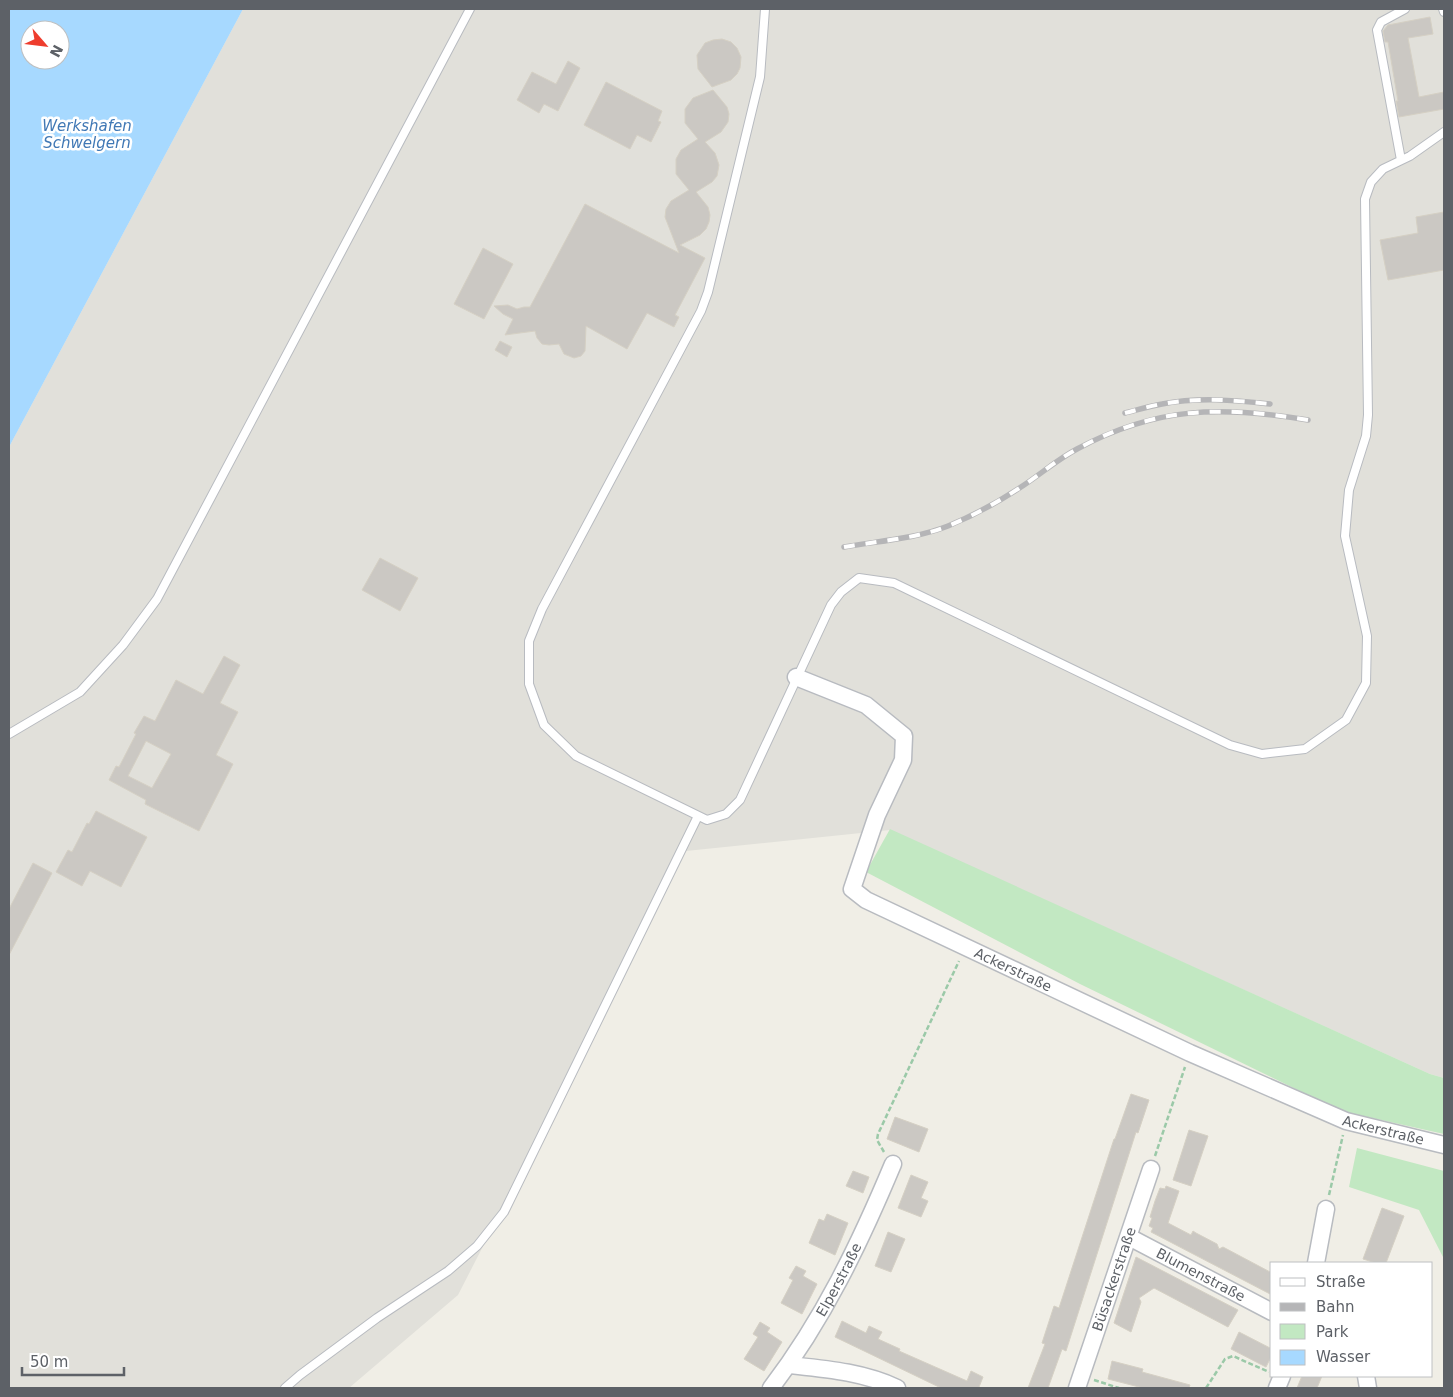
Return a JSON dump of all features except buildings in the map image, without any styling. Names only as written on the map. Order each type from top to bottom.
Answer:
[{"type":"street","name":"Ackerstraße","points":[[796,677],[866,705],[904,736],[903,760],[877,815],[852,889],[866,900],[1190,1053],[1346,1121],[1444,1145]]},
{"type":"street","name":"Elperstraße","points":[[771,1388],[789,1365],[841,1276],[868,1222],[892,1164]]},
{"type":"street","name":"Büsackerstraße","points":[[1079,1382],[1151,1170]]},
{"type":"street","points":[[1316,1262],[1326,1209]]},
{"type":"street","name":"Blumenstraße","points":[[1129,1237],[1270,1311]]},
{"type":"street","points":[[789,1365],[854,1373],[885,1382],[897,1388]]},
{"type":"lane","points":[[9,734],[80,692],[123,645],[157,599],[470,9]]},
{"type":"lane","points":[[765,9],[760,77],[708,292],[701,311],[542,609],[529,642],[529,684],[544,725],[576,756],[707,820],[726,814],[740,800],[831,605],[841,592],[859,578],[894,583],[1230,746],[1262,754],[1305,749],[1346,720],[1366,683],[1367,636],[1345,536],[1349,490],[1366,436],[1368,415],[1365,199],[1371,182],[1383,169],[1410,156],[1444,132]]},
{"type":"lane","points":[[1401,160],[1377,30],[1380,22],[1405,9]]},
{"type":"lane","points":[[285,1388],[377,1318],[448,1271],[478,1246],[504,1212],[698,816]]},
{"type":"path","points":[[892,1164],[881,1148],[878,1134],[959,961]]},
{"type":"path","points":[[1151,1170],[1190,1053]]},
{"type":"path","points":[[1326,1209],[1346,1121]]},
{"type":"path","points":[[1206,1388],[1225,1359],[1233,1356],[1270,1372]]},
{"type":"path","points":[[1079,1382],[1119,1388]]},
{"type":"shaded area","points":[[243,9],[1444,9],[1444,1078],[1430,1074],[890,830],[686,851],[458,1295],[349,1388],[9,1388],[9,447]]},
{"type":"green space","points":[[890,829],[1430,1074],[1444,1078],[1444,1134],[1341,1111],[1080,984],[866,872]]},
{"type":"green space","points":[[1357,1148],[1444,1171],[1444,1259],[1419,1210],[1349,1187]]},
{"type":"water","name":"Werkshafen Schwelgern","points":[[9,9],[243,9],[9,447]]},
{"type":"railway","points":[[1125,413],[1189,400],[1230,400],[1270,404]]},
{"type":"railway","points":[[844,547],[910,537],[948,526],[1006,497],[1077,449],[1135,424],[1162,417],[1218,412],[1276,415],[1308,420]]}]
